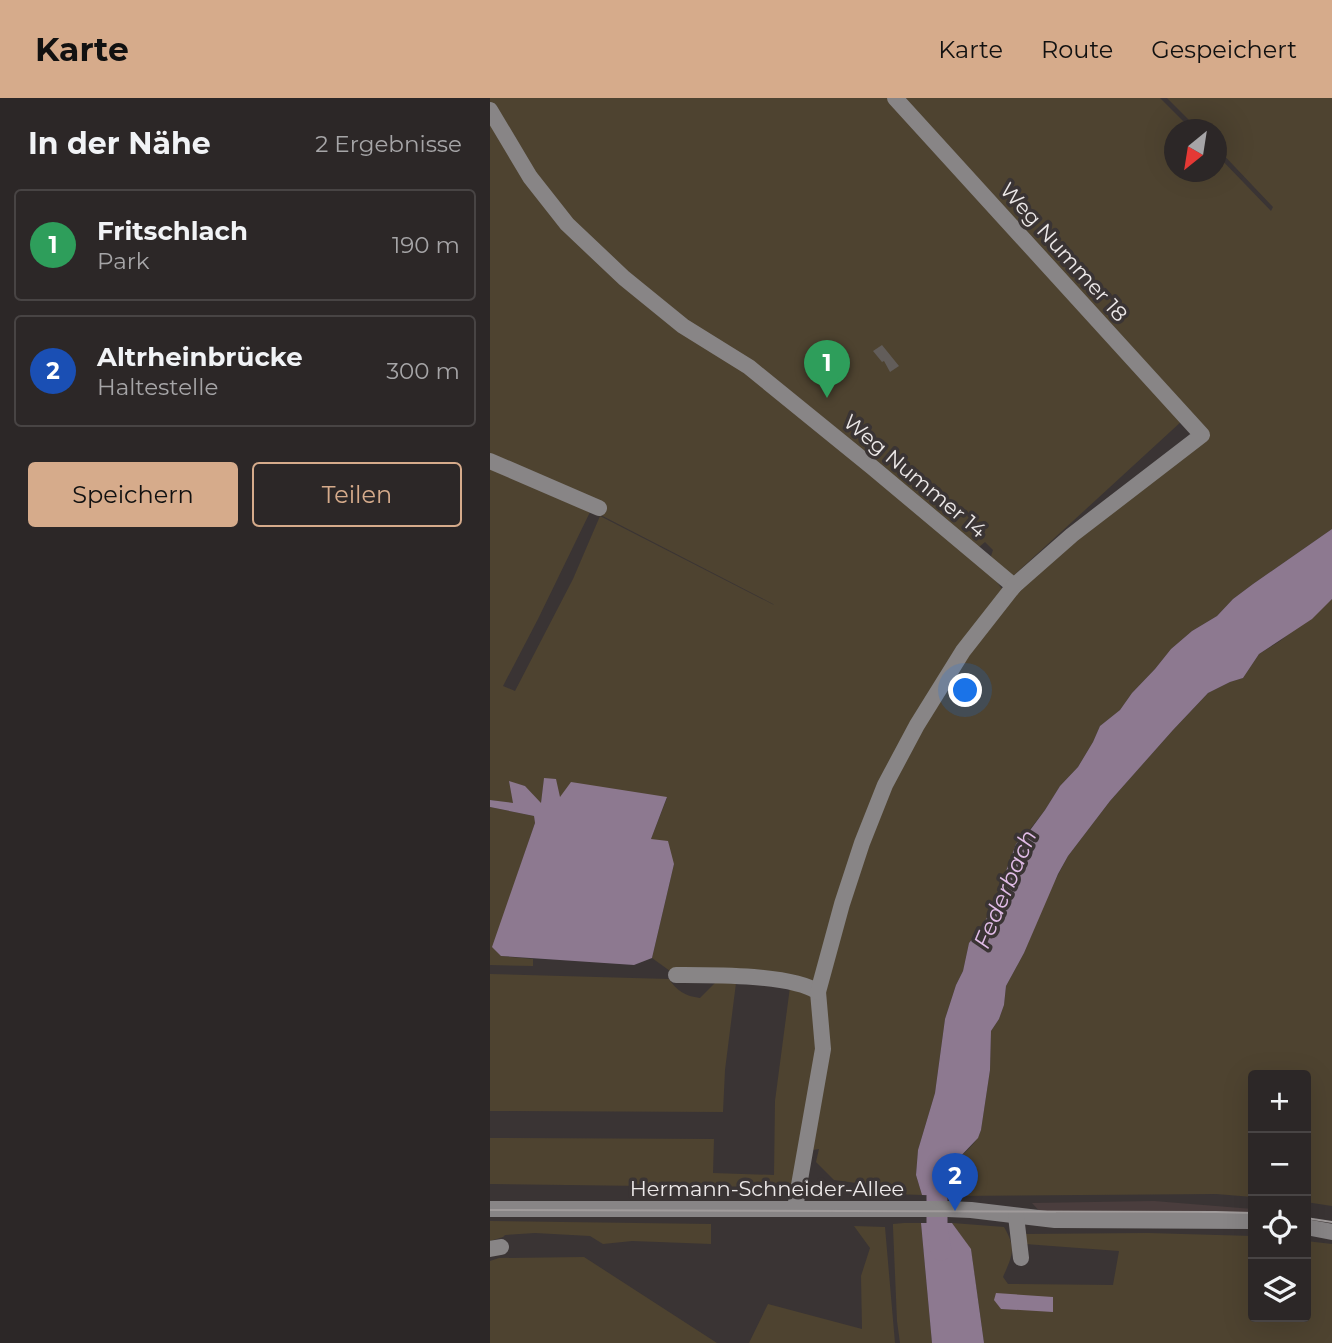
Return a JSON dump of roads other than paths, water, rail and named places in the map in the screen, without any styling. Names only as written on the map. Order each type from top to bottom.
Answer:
[{"type":"street","name":"Weg Nummer 18","points":[[895,98],[1202,435],[1072,535],[1014,586]]},
{"type":"street","name":"Weg Nummer 14","points":[[490,110],[530,177],[567,224],[624,278],[683,326],[749,367],[1014,586]]},
{"type":"street","points":[[490,461],[599,508]]},
{"type":"street","points":[[795,1208],[823,1049],[818,992],[862,843],[885,785],[917,725],[964,651],[1014,586]]},
{"type":"street","points":[[676,975],[791,981],[818,992]]},
{"type":"street","name":"Hermann-Schneider-Allee","points":[[490,1209],[952,1209],[1055,1220],[1248,1221]]},
{"type":"street","points":[[1016,1216],[1021,1258]]},
{"type":"street","points":[[1311,1228],[1332,1232]]},
{"type":"water","points":[[1332,529],[1332,599],[1312,619],[1259,654],[1243,678],[1208,693],[1110,801],[1068,856],[1006,986],[1004,1005],[991,1031],[990,1070],[978,1138],[955,1162],[946,1186],[948,1196],[922,1195],[916,1175],[918,1150],[935,1093],[945,1019],[963,971],[969,943],[992,909],[1016,844],[1028,833],[1060,786],[1078,767],[1100,726],[1120,710],[1171,649],[1192,631],[1217,616],[1253,584]]},
{"type":"water","points":[[544,778],[556,779],[560,797],[571,782],[667,797],[651,839],[668,841],[674,864],[652,958],[634,965],[501,956],[492,947],[535,823],[534,816],[490,807],[490,800],[513,803],[509,781],[525,786],[541,803]]},
{"type":"water","points":[[921,1223],[952,1223],[971,1249],[984,1343],[932,1343]]},
{"type":"water","points":[[996,1293],[1053,1297],[1053,1312],[1001,1309],[994,1300]]},
{"type":"waterway","name":"Federbach","points":[[941,1250],[937,1226],[937,1196],[944,1168]]},
{"type":"tram line","points":[[490,1210],[1248,1213]]},
{"type":"tram line","points":[[1311,1219],[1332,1222]]},
{"type":"place","name":"Fritschlach","points":[[827,398]]},
{"type":"place","name":"Altrheinbrücke","points":[[955,1211]]}]
